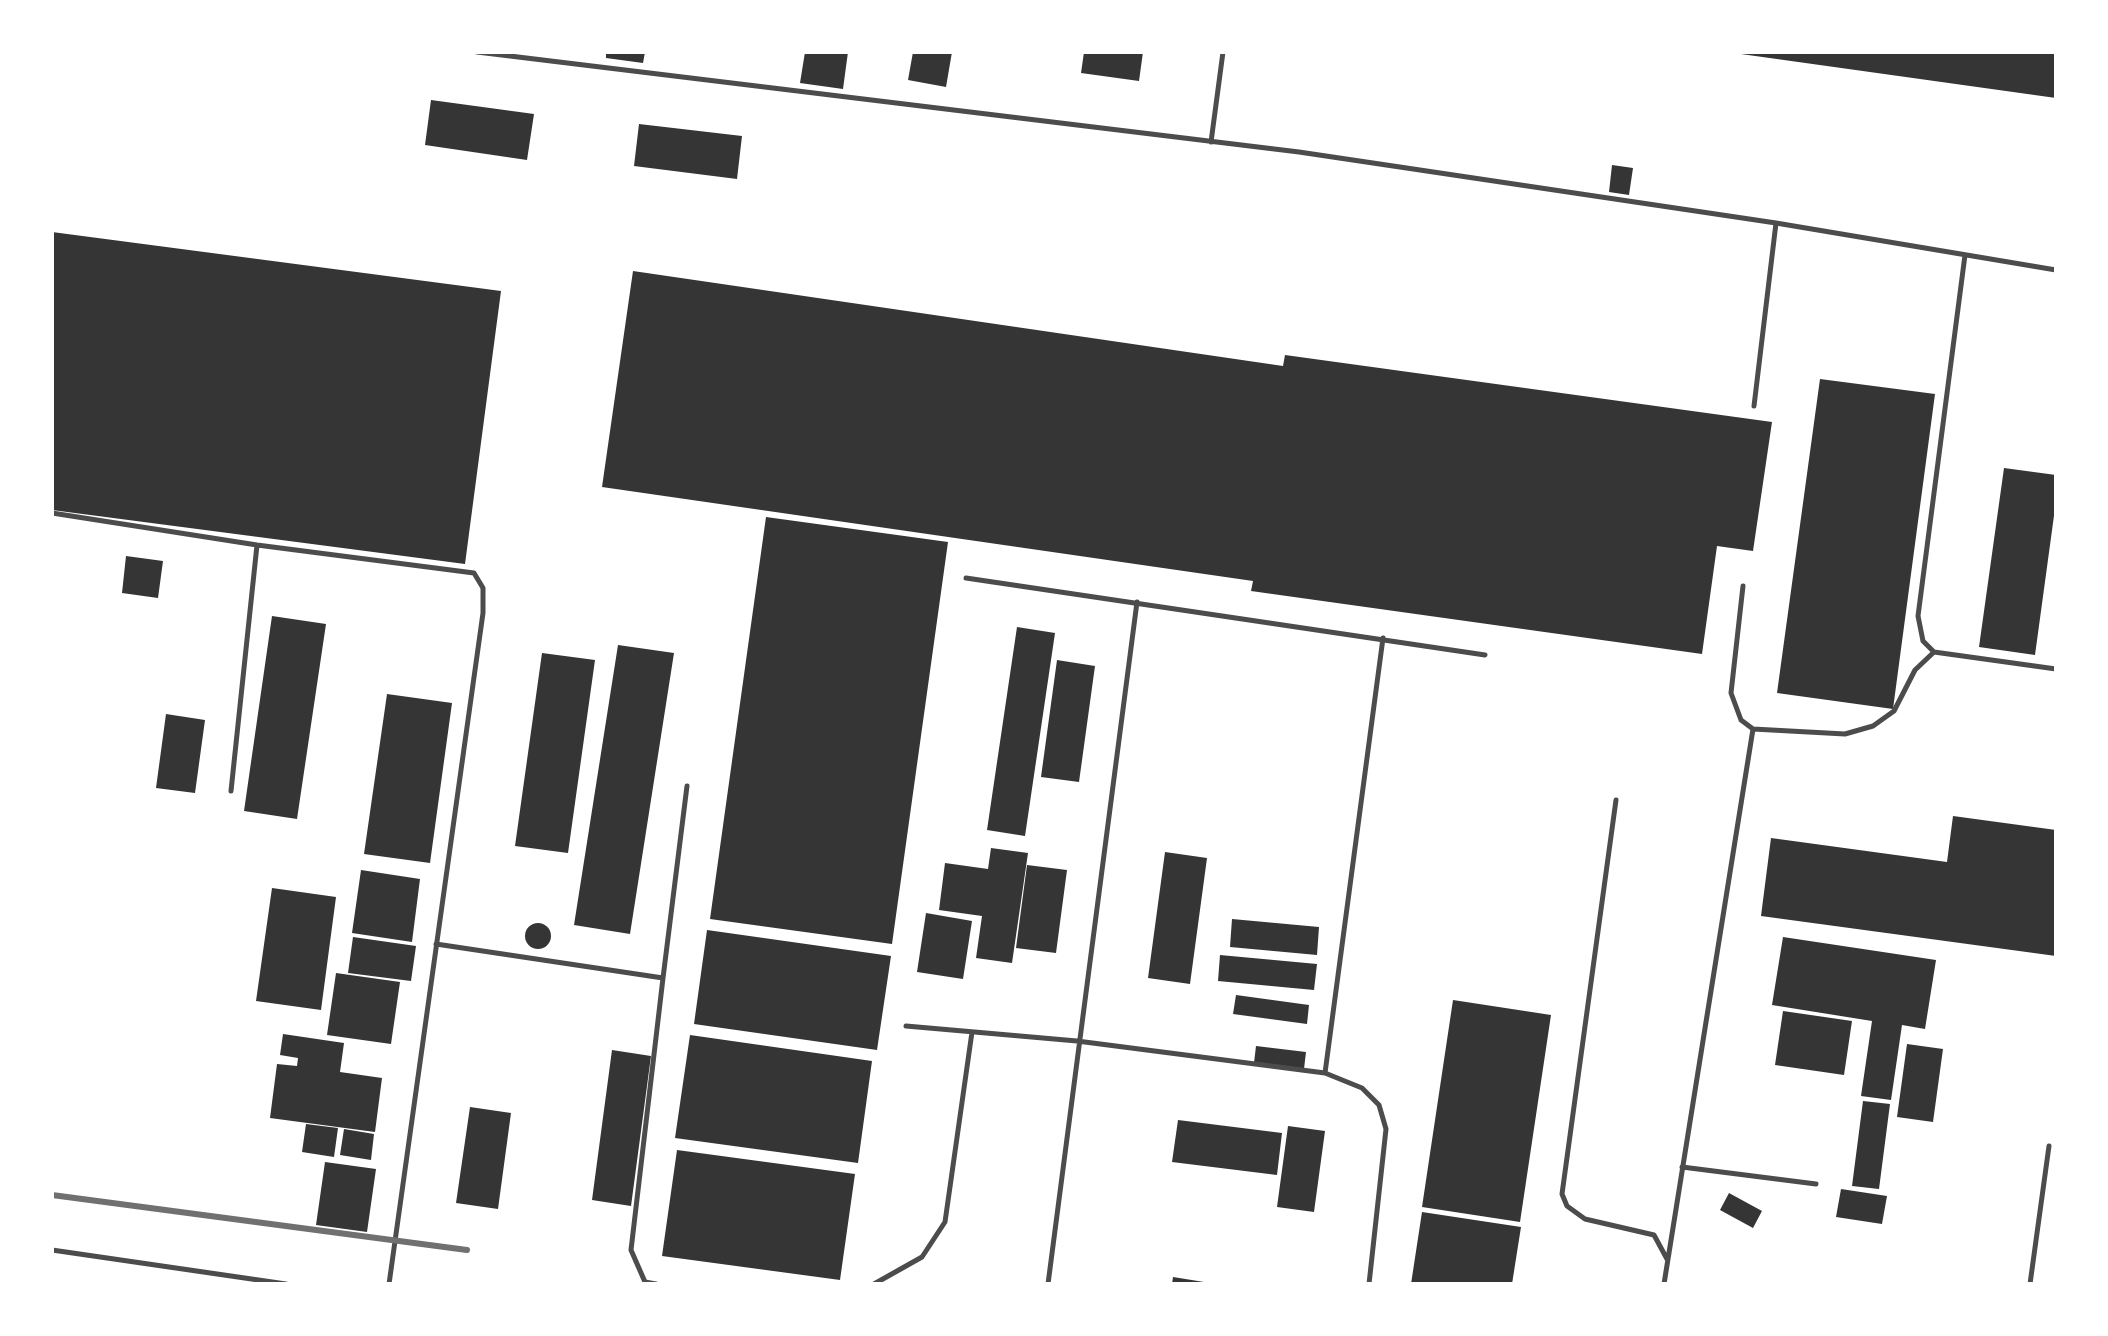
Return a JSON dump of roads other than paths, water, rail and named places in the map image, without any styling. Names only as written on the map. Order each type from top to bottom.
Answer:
[{"type":"lane","points":[[477,52],[1211,142],[1776,223],[2056,270]]},
{"type":"lane","points":[[1211,142],[1223,52]]},
{"type":"lane","points":[[1754,406],[1776,223]]},
{"type":"lane","points":[[1965,255],[1918,616],[1923,641],[1934,652],[2056,669]]},
{"type":"lane","points":[[52,513],[257,545],[474,573],[483,588],[483,613],[389,1284]]},
{"type":"lane","points":[[231,791],[257,545]]},
{"type":"lane","points":[[966,578],[1485,655]]},
{"type":"lane","points":[[1743,586],[1731,693],[1741,720],[1753,729],[1845,734],[1873,726],[1894,711],[1915,670],[1934,652]]},
{"type":"lane","points":[[1048,1284],[1077,1041],[1137,602]]},
{"type":"lane","points":[[1325,1073],[1383,638]]},
{"type":"lane","points":[[1664,1284],[1753,729]]},
{"type":"lane","points":[[656,1284],[645,1282],[631,1250],[687,786]]},
{"type":"lane","points":[[1616,800],[1562,1194],[1567,1206],[1585,1219],[1654,1235],[1667,1260]]},
{"type":"lane","points":[[436,944],[663,978]]},
{"type":"lane","points":[[906,1026],[1077,1041],[1325,1073],[1362,1088],[1379,1105],[1386,1129],[1369,1284]]},
{"type":"lane","points":[[874,1284],[922,1257],[945,1222],[972,1032]]},
{"type":"lane","points":[[2030,1284],[2049,1146]]},
{"type":"lane","points":[[1682,1167],[1816,1184]]},
{"type":"lane","points":[[52,1250],[286,1284]]},
{"type":"railway","points":[[52,1195],[467,1250]]}]
